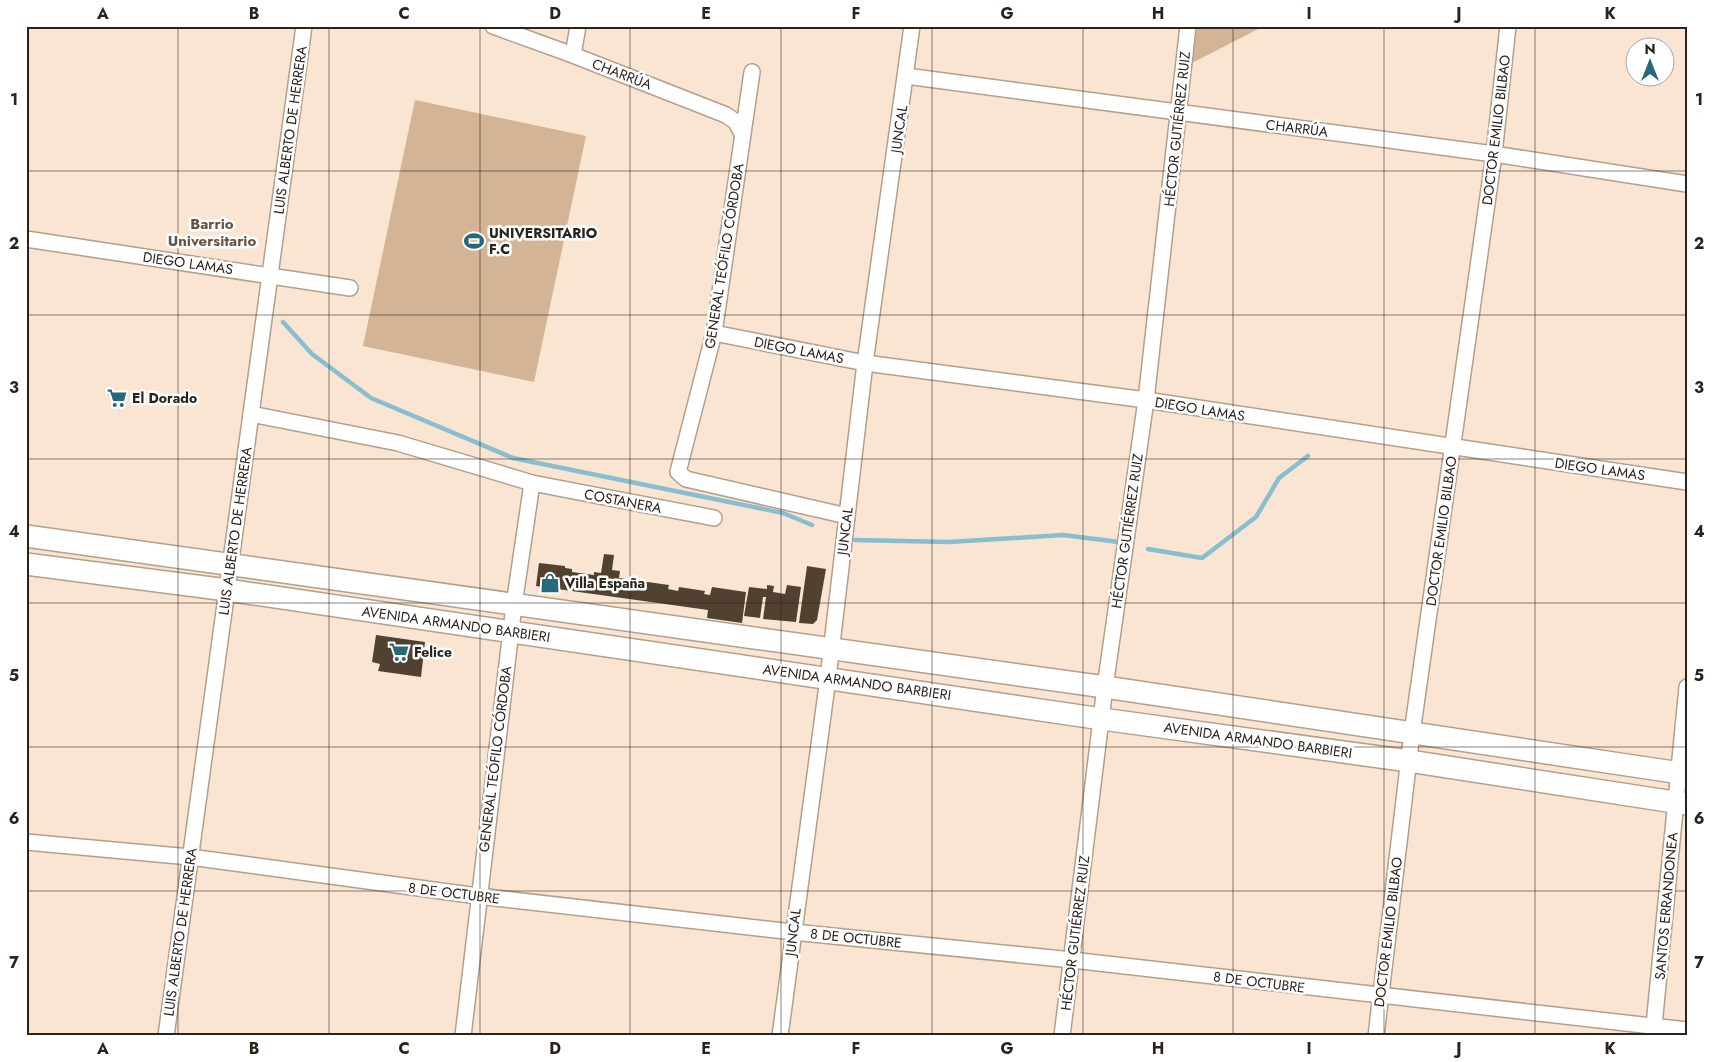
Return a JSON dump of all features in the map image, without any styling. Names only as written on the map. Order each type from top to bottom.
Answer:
[{"type":"street","name":"LUIS ALBERTO DE HERRERA","points":[[166,1036],[304,26]]},
{"type":"street","name":"CHARRÚA","points":[[493,26],[726,115],[736,122],[742,134]]},
{"type":"street","points":[[573,55],[578,26]]},
{"type":"street","name":"JUNCAL","points":[[780,1036],[828,678],[865,363],[912,26]]},
{"type":"street","name":"HÉCTOR GUTIÉRREZ RUIZ","points":[[1062,1036],[1105,687],[1146,400],[1180,113],[1188,26]]},
{"type":"street","name":"DOCTOR EMILIO BILBAO","points":[[1376,1036],[1412,733],[1494,154],[1508,26]]},
{"type":"street","name":"GENERAL TEÓFILO CÓRDOBA","points":[[752,72],[714,333],[678,472],[686,479],[847,516]]},
{"type":"street","name":"CHARRÚA","points":[[906,76],[1494,154],[1687,184]]},
{"type":"street","name":"DIEGO LAMAS","points":[[26,239],[350,288]]},
{"type":"street","name":"DIEGO LAMAS","points":[[714,333],[865,363],[1146,400],[1687,482]]},
{"type":"street","name":"COSTANERA","points":[[251,414],[398,443],[532,483],[714,518]]},
{"type":"street","name":"GENERAL TEÓFILO CÓRDOBA","points":[[463,1036],[478,896],[514,604],[532,483]]},
{"type":"street","name":"AVENIDA ARMANDO BARBIERI","points":[[26,536],[1105,687],[1683,773]]},
{"type":"street","name":"AVENIDA ARMANDO BARBIERI","points":[[26,564],[227,590],[1102,719],[1409,761],[1681,804]]},
{"type":"street","name":"SANTOS ERRANDONEA","points":[[1654,1031],[1681,804],[1687,687]]},
{"type":"street","name":"8 DE OCTUBRE","points":[[26,842],[190,857],[478,896],[793,932],[1072,960],[1381,996],[1654,1031],[1687,1030]]},
{"type":"shaded area","points":[[1197,26],[1264,26],[1192,63]]},
{"type":"shaded area","name":"UNIVERSITARIO F.C","points":[[415,100],[586,136],[534,382],[363,346]]},
{"type":"building","points":[[604,554],[614,555],[612,570],[620,571],[619,578],[669,585],[668,589],[678,591],[679,587],[705,591],[704,594],[710,595],[712,587],[746,592],[742,623],[707,618],[708,610],[536,586],[539,563],[565,566],[565,568],[572,569],[572,572],[594,575],[594,572],[601,573]]},
{"type":"building","points":[[807,566],[826,569],[817,620],[813,624],[799,623]]},
{"type":"building","points":[[767,585],[774,586],[773,592],[785,594],[787,585],[801,587],[796,622],[763,619],[766,597],[763,597],[760,618],[744,616],[749,587],[767,589]]},
{"type":"building","name":"Felice","points":[[376,635],[425,642],[421,677],[378,671],[380,664],[372,662]]},
{"type":"waterway","points":[[283,322],[312,354],[371,398],[513,458],[783,513],[812,525]]},
{"type":"waterway","points":[[1148,549],[1202,558],[1256,517],[1279,478],[1308,456]]},
{"type":"waterway","points":[[855,540],[949,542],[1063,535],[1119,542]]},
{"type":"place","name":"UNIVERSITARIO F.C","points":[[474,241]]},
{"type":"place","name":"El Dorado","points":[[117,398]]},
{"type":"place","name":"Villa España","points":[[550,583]]},
{"type":"place","name":"Felice","points":[[399,652]]},
{"type":"district","name":"Barrio Universitario","points":[[212,232]]}]
